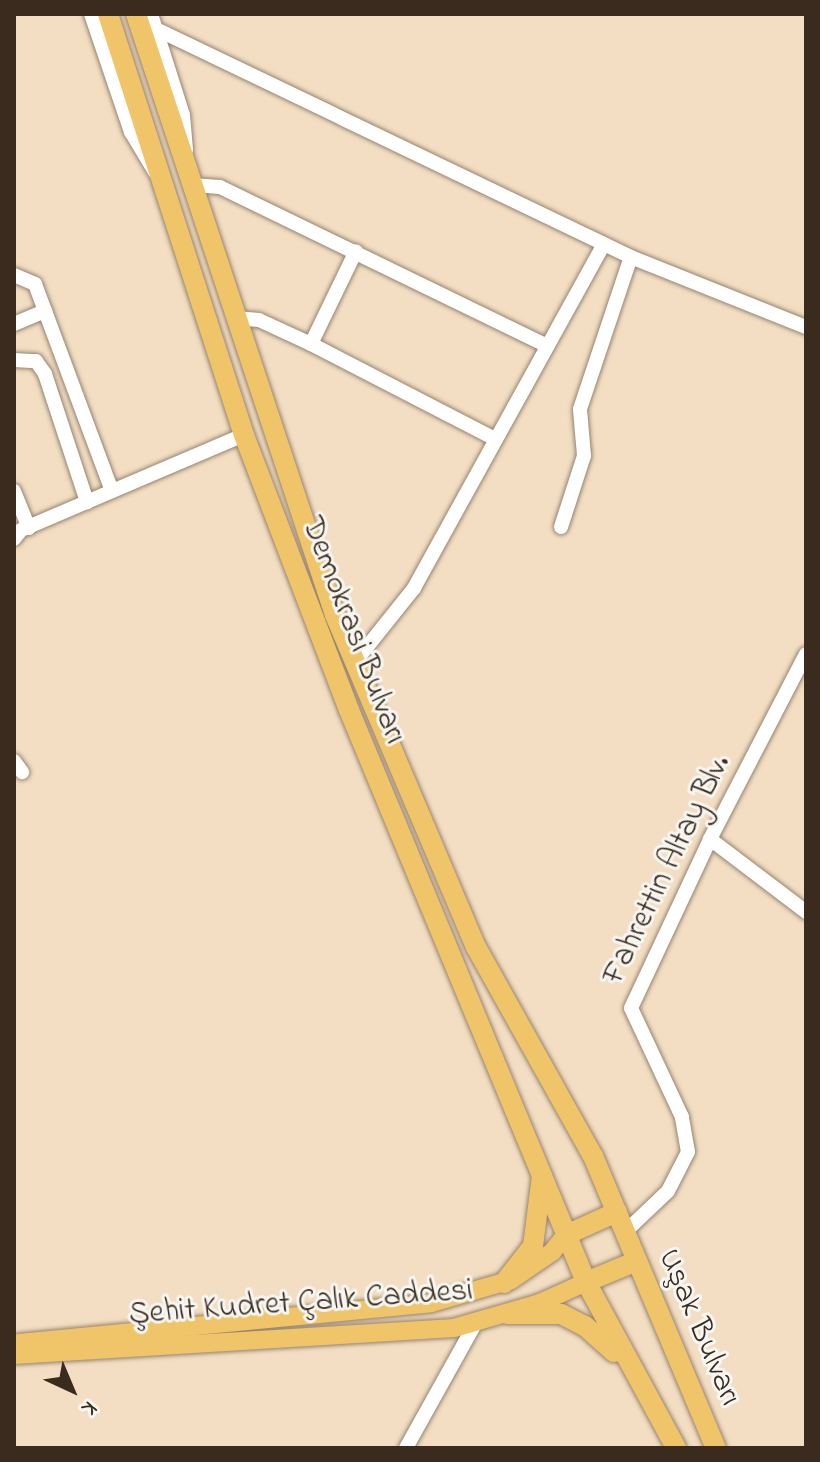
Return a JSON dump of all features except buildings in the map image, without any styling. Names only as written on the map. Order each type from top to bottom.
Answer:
[{"type":"highway","name":"Demokrasi Bulvarı","points":[[108,14],[244,435],[349,710],[542,1168],[586,1282]]},
{"type":"highway","name":"Demokrasi Bulvarı","points":[[136,14],[191,185],[355,662],[476,947],[593,1156],[625,1232]]},
{"type":"highway","points":[[504,1283],[533,1246],[542,1168]]},
{"type":"highway","points":[[566,1235],[617,1212]]},
{"type":"highway","name":"Uşak Bulvarı","points":[[625,1232],[716,1448]]},
{"type":"highway","points":[[637,1261],[586,1282],[628,1367],[676,1448]]},
{"type":"highway","points":[[507,1314],[572,1319],[628,1367]]},
{"type":"main road","name":"Şehit Kudret Çalık Caddesi","points":[[14,1344],[431,1303],[504,1283],[537,1264],[566,1235]]},
{"type":"main road","name":"Şehit Kudret Çalık Caddesi","points":[[14,1355],[475,1324],[586,1282]]},
{"type":"street","points":[[91,14],[138,147],[162,179]]},
{"type":"street","points":[[151,14],[183,115],[184,162]]},
{"type":"street","points":[[156,29],[631,257],[806,327]]},
{"type":"street","points":[[191,185],[214,185],[547,346]]},
{"type":"street","points":[[355,662],[401,608],[604,244]]},
{"type":"street","points":[[311,344],[356,251]]},
{"type":"street","points":[[561,527],[584,456],[580,409],[631,257]]},
{"type":"street","points":[[14,275],[35,284],[112,491]]},
{"type":"street","points":[[14,324],[45,311]]},
{"type":"street","points":[[236,318],[259,320],[311,344],[495,439]]},
{"type":"street","points":[[14,360],[36,361],[45,374],[87,502]]},
{"type":"street","points":[[14,491],[20,530],[244,435]]},
{"type":"street","name":"Fahrettin Altay Blv.","points":[[625,1232],[668,1191],[688,1152],[682,1117],[631,1008],[710,839],[806,654]]},
{"type":"street","points":[[792,681],[806,689]]},
{"type":"street","points":[[710,839],[806,912]]},
{"type":"street","points":[[406,1448],[475,1324]]}]
